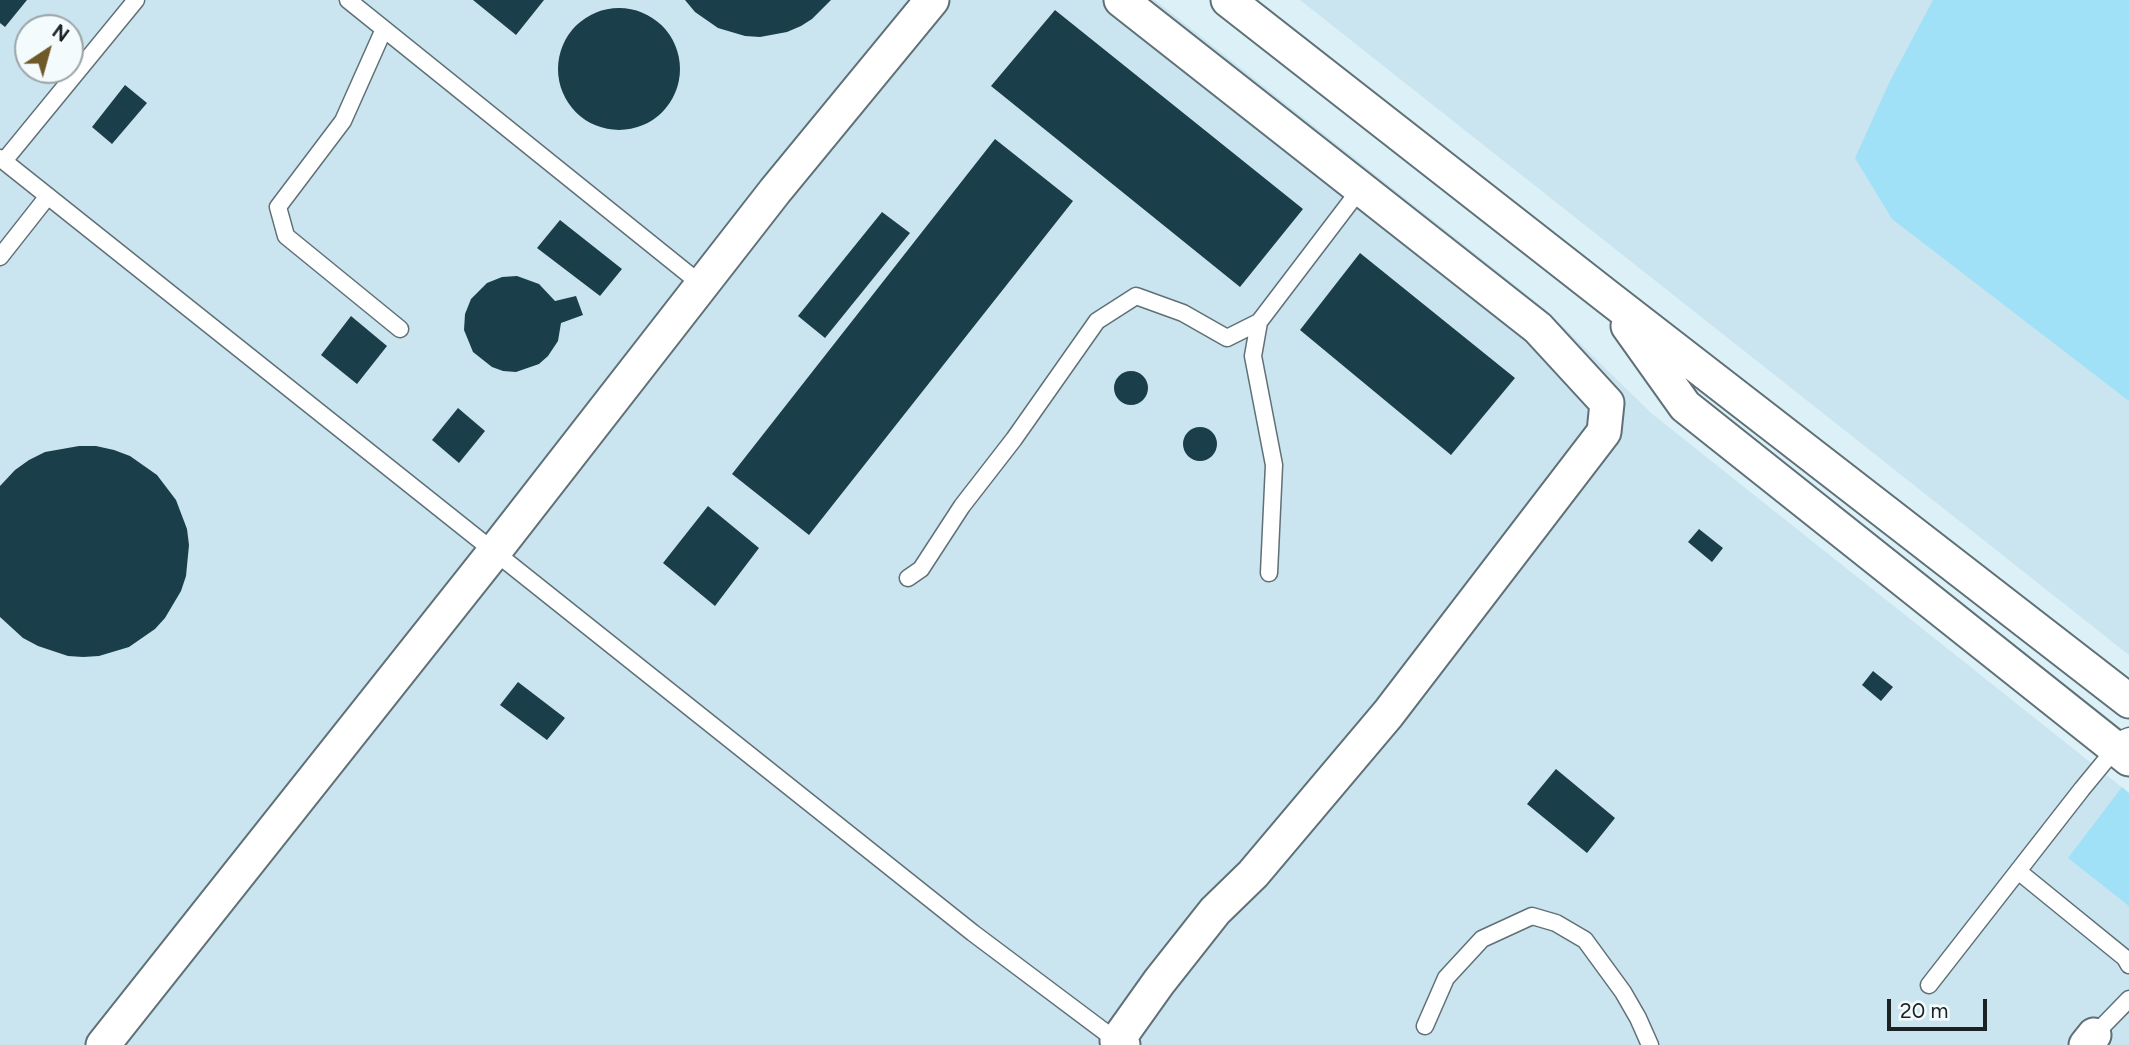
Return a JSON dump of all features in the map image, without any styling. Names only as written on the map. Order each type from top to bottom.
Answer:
[{"type":"street","points":[[103,1045],[494,552],[775,191],[932,0]]},
{"type":"street","points":[[1118,1043],[1159,982],[1215,911],[1253,874],[1388,714],[1604,432],[1607,403],[1538,328],[1121,0]]},
{"type":"street","points":[[1228,0],[2129,701]]},
{"type":"street","points":[[1609,298],[1685,406],[2125,748]]},
{"type":"lane","points":[[136,0],[2,159],[973,933],[1118,1043]]},
{"type":"lane","points":[[348,0],[702,285]]},
{"type":"lane","points":[[384,29],[343,121],[278,207],[286,236],[400,329]]},
{"type":"lane","points":[[908,578],[921,569],[962,506],[1014,439],[1097,321],[1136,296],[1183,313],[1227,338],[1258,322],[1361,188]]},
{"type":"lane","points":[[0,257],[48,196]]},
{"type":"lane","points":[[1258,322],[1254,356],[1274,466],[1269,573]]},
{"type":"lane","points":[[1928,985],[2018,871],[2125,748]]},
{"type":"lane","points":[[2018,871],[2125,958],[2129,965]]},
{"type":"lane","points":[[1424,1026],[1446,978],[1482,939],[1532,916],[1556,923],[1585,940],[1623,992],[1646,1042]]},
{"type":"lane","points":[[2094,1035],[2129,999]]},
{"type":"lane","points":[[2094,1035],[2129,1014]]},
{"type":"shaded area","points":[[0,0],[1155,0],[1545,309],[1651,413],[2129,793],[2129,1045],[0,1045]]},
{"type":"shaded area","points":[[1300,0],[2129,0],[2129,655]]},
{"type":"shaded area","points":[[1933,0],[2129,0],[2129,401],[1892,219],[1855,158],[1890,81]]},
{"type":"shaded area","points":[[2122,787],[2129,793],[2129,906],[2068,858]]},
{"type":"building","points":[[0,0],[27,0],[5,27],[0,23]]},
{"type":"building","points":[[473,0],[544,0],[516,35]]},
{"type":"building","points":[[685,0],[831,0],[801,26],[787,32],[760,37],[745,36],[718,28],[695,12]]},
{"type":"building","points":[[619,8],[643,12],[662,26],[676,45],[680,69],[676,93],[662,112],[643,126],[619,130],[595,126],[576,112],[562,93],[558,69],[562,45],[576,26],[595,12]]},
{"type":"building","points":[[1055,10],[1303,209],[1240,287],[991,86]]},
{"type":"building","points":[[125,85],[147,103],[112,144],[92,127]]},
{"type":"building","points":[[995,139],[1073,201],[809,535],[732,474]]},
{"type":"building","points":[[882,212],[910,233],[825,338],[798,316]]},
{"type":"building","points":[[560,220],[622,269],[600,296],[537,248]]},
{"type":"building","points":[[1360,253],[1515,378],[1451,455],[1300,330]]},
{"type":"building","points":[[517,276],[539,284],[555,301],[576,296],[583,315],[561,323],[558,341],[539,364],[516,372],[503,371],[492,367],[473,352],[464,330],[465,314],[471,299],[487,283],[502,277]]},
{"type":"building","points":[[351,316],[387,346],[357,384],[321,355]]},
{"type":"building","points":[[1131,371],[1143,376],[1148,388],[1143,400],[1131,405],[1119,400],[1114,388],[1119,376]]},
{"type":"building","points":[[458,408],[485,431],[459,463],[432,440]]},
{"type":"building","points":[[1200,427],[1212,432],[1217,444],[1212,456],[1200,461],[1188,456],[1183,444],[1188,432]]},
{"type":"building","points":[[79,446],[114,450],[130,456],[157,475],[176,500],[187,529],[189,545],[186,576],[181,591],[155,629],[129,647],[99,656],[83,657],[68,656],[38,646],[23,638],[0,617],[0,486],[29,460],[45,452]]},
{"type":"building","points":[[708,506],[759,548],[715,606],[663,563]]},
{"type":"building","points":[[1699,529],[1723,548],[1712,562],[1688,542]]},
{"type":"building","points":[[1873,671],[1893,687],[1881,701],[1862,685]]},
{"type":"building","points":[[518,682],[565,718],[547,740],[500,705]]},
{"type":"building","points":[[1556,769],[1615,818],[1587,853],[1527,804]]}]
